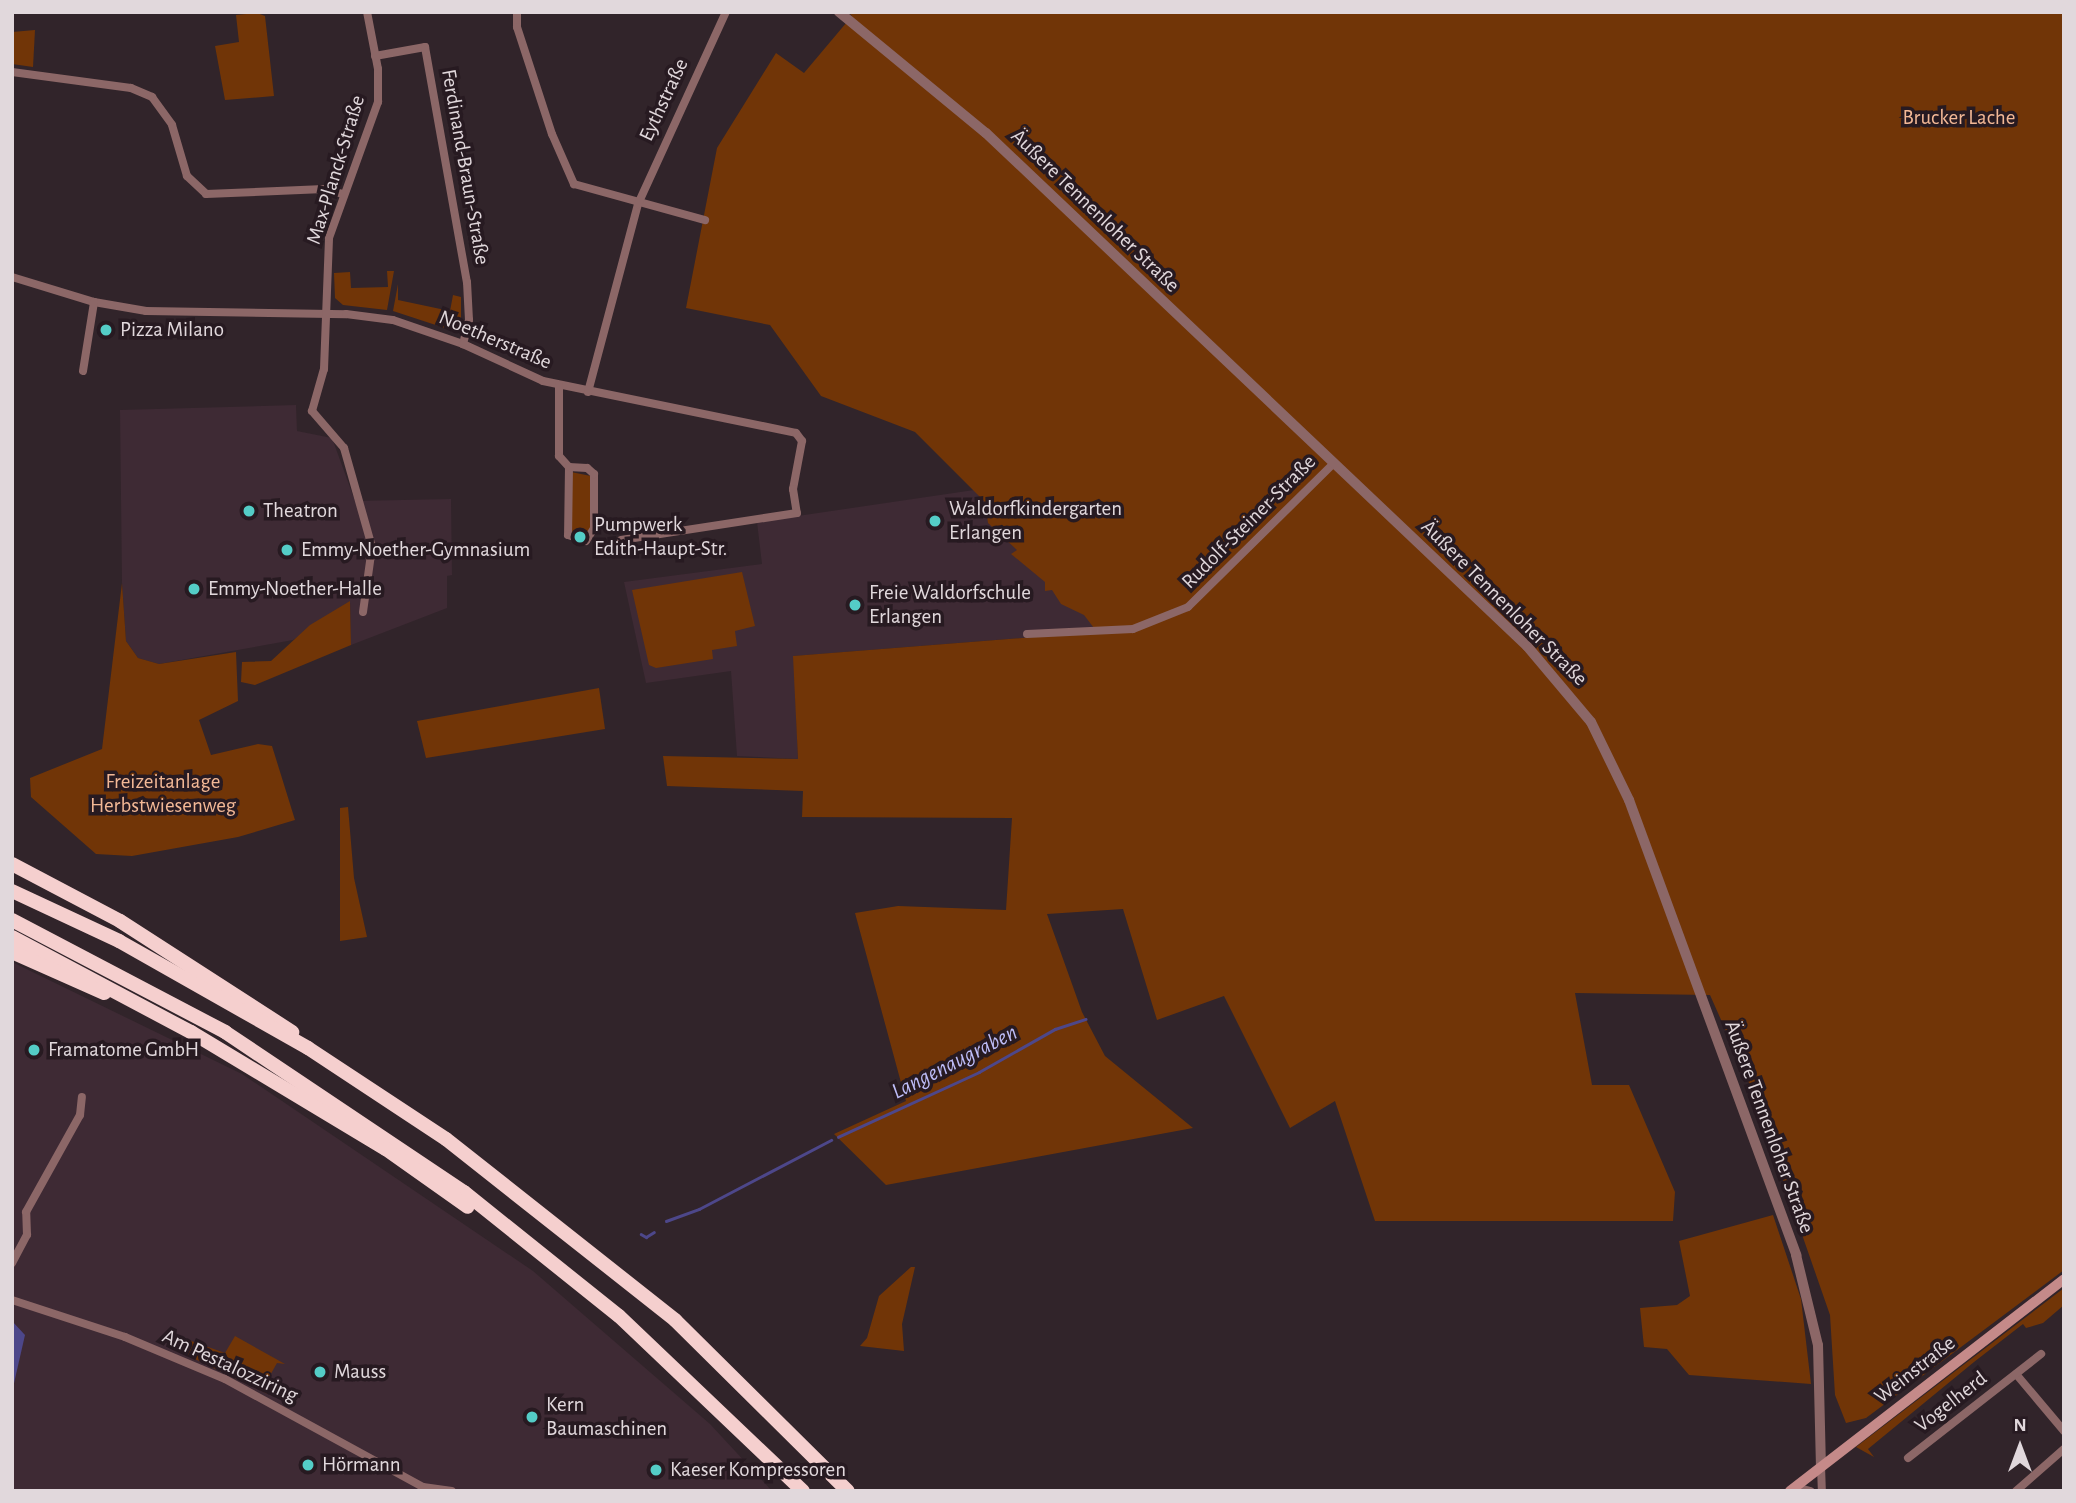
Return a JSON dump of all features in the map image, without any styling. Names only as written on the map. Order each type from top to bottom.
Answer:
[{"type":"highway","points":[[12,864],[120,921],[278,1020],[308,1048]]},
{"type":"highway","points":[[12,891],[118,941],[308,1048],[446,1139],[675,1320],[848,1491]]},
{"type":"highway","points":[[12,920],[225,1032],[382,1133],[523,1237],[671,1363],[803,1491]]},
{"type":"highway","points":[[12,937],[191,1032],[523,1237]]},
{"type":"highway","points":[[12,952],[191,1032]]},
{"type":"main road","name":"Weinstraße","points":[[1793,1489],[2064,1279]]},
{"type":"street","name":"Max-Planck-Straße","points":[[363,612],[372,547],[344,448],[312,414],[324,369],[328,249],[343,194],[376,112],[375,56],[367,12]]},
{"type":"street","points":[[517,12],[517,27],[552,134],[574,184],[638,204],[705,220]]},
{"type":"street","name":"Eythstraße","points":[[588,392],[638,204],[726,12]]},
{"type":"street","name":"Äußere Tennenloher Straße","points":[[839,12],[986,134],[1556,677],[1591,722],[1610,757],[1799,1266],[1818,1345],[1821,1466]]},
{"type":"street","name":"Ferdinand-Braun-Straße","points":[[375,56],[425,47],[467,282],[469,320],[463,344]]},
{"type":"street","points":[[12,72],[131,88],[152,97],[172,125],[187,176],[210,195],[324,189],[343,194]]},
{"type":"street","name":"Noetherstraße","points":[[12,277],[94,302],[181,314],[326,314],[393,320],[463,344],[523,374],[559,385],[796,433],[802,442],[793,489],[797,513],[621,540]]},
{"type":"street","points":[[83,371],[94,302]]},
{"type":"street","points":[[559,385],[559,456],[569,467],[568,536],[586,541],[594,528],[594,474],[587,468],[569,467]]},
{"type":"street","name":"Rudolf-Steiner-Straße","points":[[1027,634],[1125,630],[1188,607],[1205,595],[1333,464]]},
{"type":"street","points":[[12,1263],[27,1235],[26,1212],[79,1115],[82,1097]]},
{"type":"street","name":"Am Pestalozziring","points":[[12,1300],[111,1332],[225,1379],[422,1489],[452,1491]]},
{"type":"street","name":"Vogelherd","points":[[1908,1458],[2041,1354]]},
{"type":"street","name":"Vogelherd","points":[[2016,1374],[2064,1431]]},
{"type":"street","points":[[2016,1491],[2064,1449]]},
{"type":"street","points":[[1821,1466],[1822,1491]]},
{"type":"street","points":[[1793,1489],[1810,1491]]},
{"type":"shaded area","name":"Emmy-Noether-Gymnasium","points":[[296,405],[297,431],[332,438],[355,501],[451,499],[452,575],[447,576],[447,608],[351,645],[350,602],[293,640],[159,664],[138,658],[126,641],[122,583],[120,410]]},
{"type":"shaded area","name":"Freie Waldorfschule Erlangen","points":[[974,490],[1100,627],[1097,632],[794,656],[798,759],[737,756],[731,671],[646,683],[624,582],[762,564],[757,522]]},
{"type":"shaded area","points":[[12,962],[242,1074],[533,1271],[710,1424],[772,1491],[12,1491]]},
{"type":"shaded area","points":[[12,1321],[25,1335],[12,1392]]},
{"type":"green space","name":"Brucker Lache","points":[[848,12],[2064,12],[2064,1270],[1866,1418],[1846,1423],[1835,1395],[1830,1315],[1750,1085],[1710,995],[1575,993],[1592,1085],[1629,1085],[1675,1192],[1673,1221],[1375,1221],[1335,1101],[1290,1128],[1224,996],[1157,1020],[1123,909],[1047,914],[1082,1012],[1105,1056],[1193,1128],[886,1185],[834,1134],[906,1101],[855,913],[898,906],[1006,910],[1012,818],[802,817],[803,791],[667,786],[663,756],[798,759],[793,656],[1097,632],[1084,615],[1061,604],[1052,590],[1045,591],[1045,582],[1011,554],[1017,550],[988,523],[985,502],[915,432],[821,396],[770,325],[686,308],[717,148],[776,53],[804,73],[852,16]]},
{"type":"green space","points":[[257,13],[265,16],[274,96],[225,100],[215,46],[239,42],[236,15]]},
{"type":"green space","points":[[35,30],[33,67],[12,64],[12,32]]},
{"type":"green space","points":[[387,271],[394,271],[387,310],[343,305],[335,298],[334,273],[350,272],[351,288],[388,287]]},
{"type":"green space","points":[[398,284],[398,300],[450,311],[453,295],[461,297],[461,326],[454,331],[393,311]]},
{"type":"green space","points":[[571,472],[591,476],[591,528],[587,537],[572,534]]},
{"type":"green space","points":[[742,572],[755,626],[735,631],[737,646],[712,650],[713,659],[656,668],[649,665],[632,590]]},
{"type":"green space","name":"Freizeitanlage Herbstwiesenweg","points":[[122,583],[126,641],[138,658],[159,664],[236,652],[238,701],[199,720],[211,755],[258,744],[272,746],[295,820],[238,837],[132,856],[96,854],[31,797],[30,778],[102,749]]},
{"type":"green space","points":[[350,601],[351,645],[255,685],[241,682],[242,662],[271,661],[310,625]]},
{"type":"green space","points":[[599,688],[605,729],[426,758],[417,721]]},
{"type":"green space","points":[[348,807],[354,878],[367,937],[340,941],[340,808]]},
{"type":"green space","points":[[1773,1215],[1801,1299],[1811,1384],[1689,1375],[1667,1349],[1644,1347],[1640,1308],[1677,1305],[1690,1296],[1679,1241]]},
{"type":"green space","points":[[911,1267],[915,1267],[902,1324],[904,1351],[860,1346],[867,1338],[879,1296]]},
{"type":"green space","points":[[2064,1288],[2064,1305],[2043,1323],[2026,1328],[2023,1324],[1974,1362],[1868,1449],[1874,1457],[1856,1447]]},
{"type":"green space","points":[[235,1336],[285,1364],[277,1363],[264,1386],[271,1390],[268,1394],[174,1349],[180,1337],[225,1353]]},
{"type":"waterway","name":"Langenaugraben","points":[[838,1137],[979,1072],[1055,1029],[1085,1019]]},
{"type":"waterway","name":"Langenaugraben","points":[[666,1221],[699,1209],[831,1140]]},
{"type":"waterway","name":"Langenaugraben","points":[[641,1234],[646,1237],[654,1232]]},
{"type":"place","name":"Pizza Milano","points":[[106,330]]},
{"type":"place","name":"Theatron","points":[[249,511]]},
{"type":"place","name":"Waldorfkindergarten Erlangen","points":[[935,521]]},
{"type":"place","name":"Pumpwerk Edith-Haupt-Str.","points":[[580,537]]},
{"type":"place","name":"Emmy-Noether-Gymnasium","points":[[287,550]]},
{"type":"place","name":"Emmy-Noether-Halle","points":[[194,589]]},
{"type":"place","name":"Freie Waldorfschule Erlangen","points":[[855,605]]},
{"type":"place","name":"Framatome GmbH","points":[[34,1050]]},
{"type":"place","name":"Mauss","points":[[320,1372]]},
{"type":"place","name":"Kern Baumaschinen","points":[[532,1417]]},
{"type":"place","name":"Hörmann","points":[[308,1465]]},
{"type":"place","name":"Kaeser Kompressoren","points":[[656,1470]]}]
